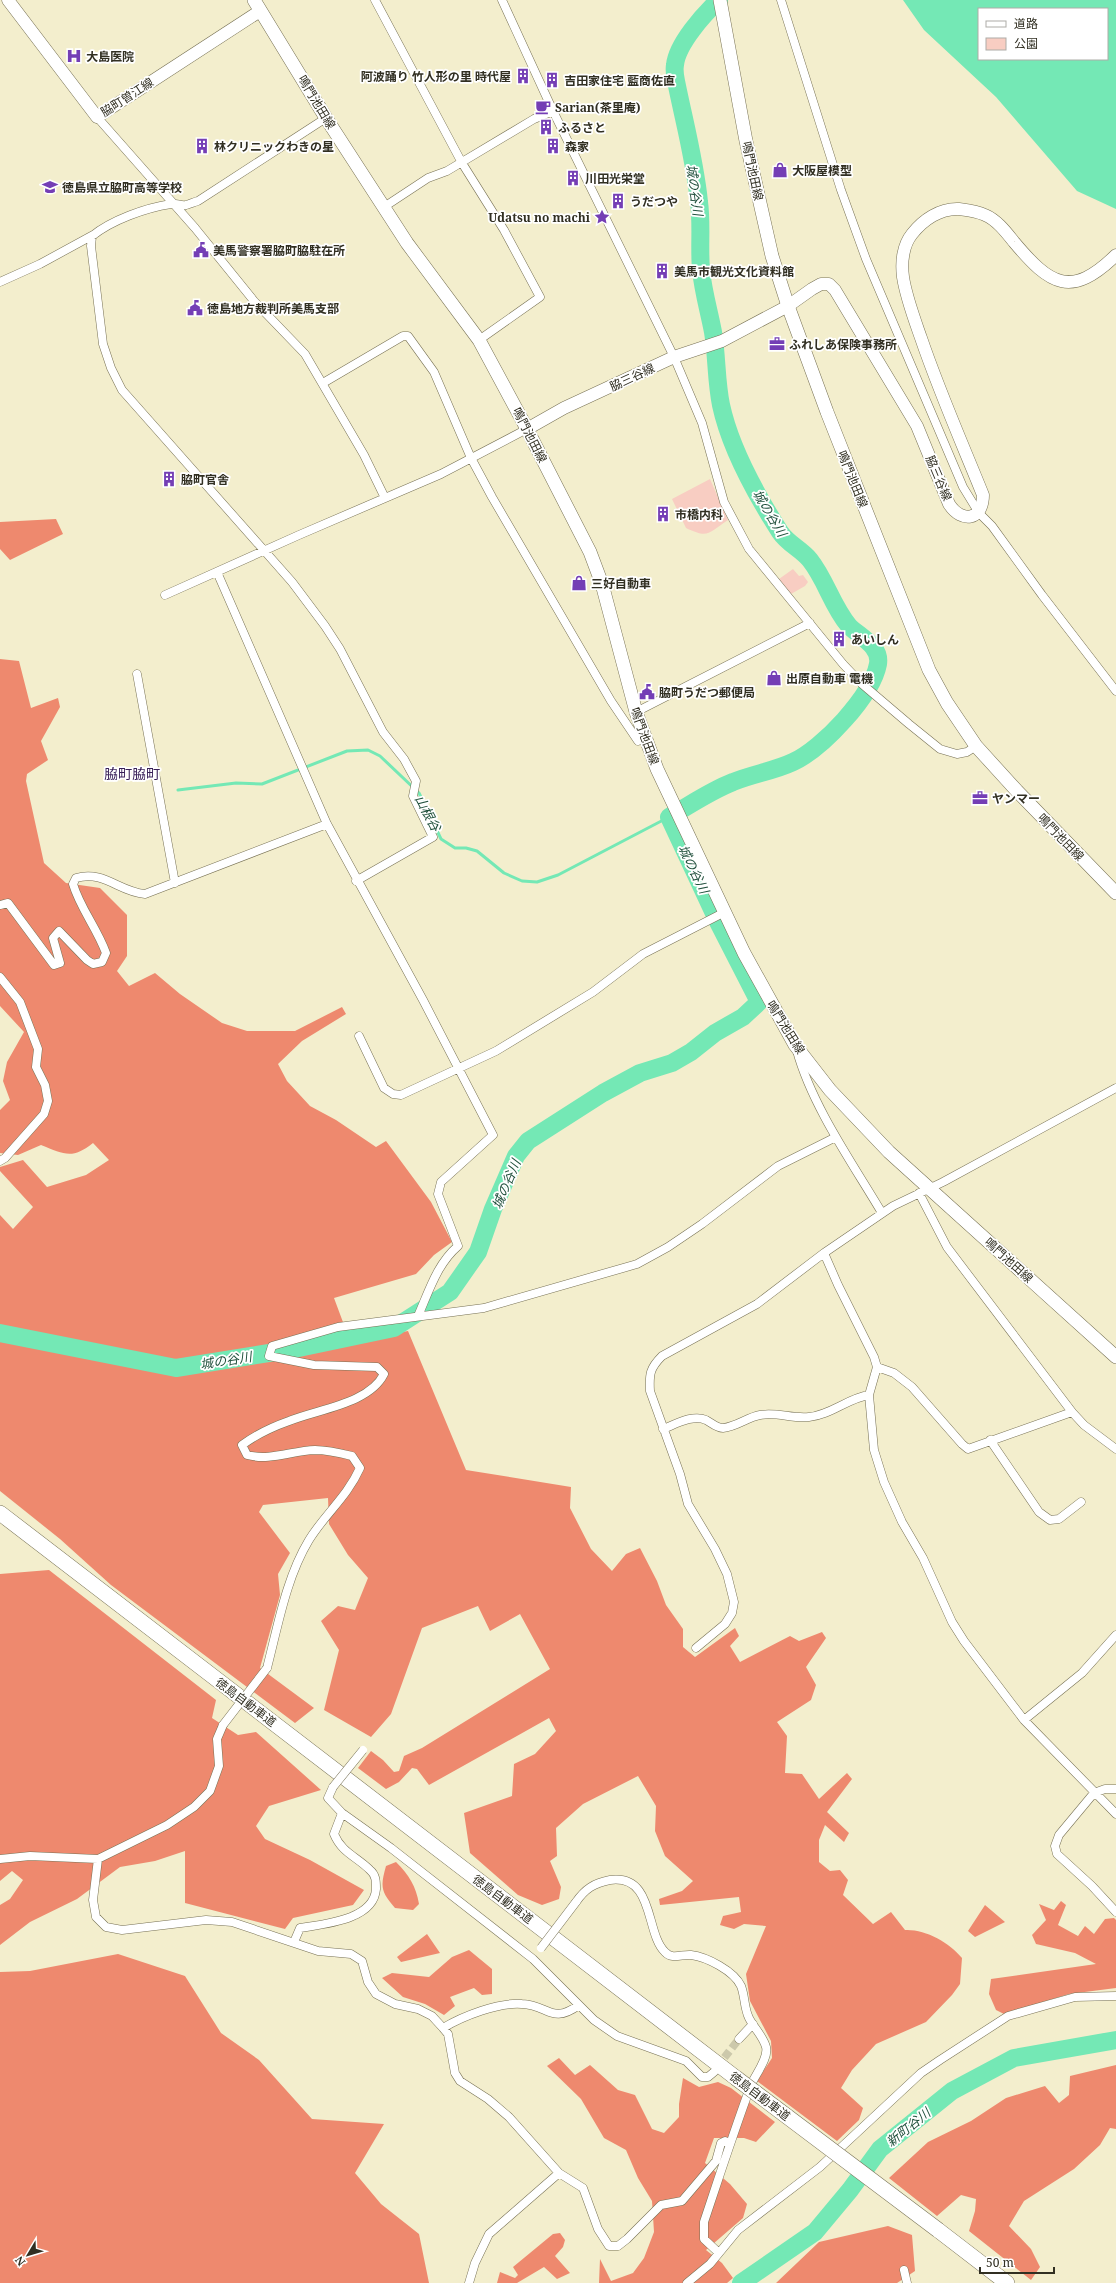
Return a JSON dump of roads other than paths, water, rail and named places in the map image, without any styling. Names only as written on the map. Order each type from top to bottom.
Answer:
[{"type":"highway","name":"徳島自動車道","points":[[0,1513],[736,2078],[1007,2283]]},
{"type":"main road","name":"脇町曽江線","points":[[8,0],[97,117],[257,6]]},
{"type":"main road","name":"鳴門池田線","points":[[721,3],[759,202],[772,256],[788,306],[827,412],[929,670],[947,703],[976,746],[1017,791],[1116,893]]},
{"type":"main road","name":"鳴門池田線","points":[[257,6],[283,45],[326,118],[407,243],[478,340],[527,429],[590,552],[602,584],[644,737],[725,912],[765,992],[795,1045],[830,1090],[924,1190],[1116,1357]]},
{"type":"main road","points":[[979,513],[983,505],[983,495],[932,372],[905,284],[903,259],[908,240],[919,225],[936,214],[952,209],[968,210],[986,215],[1001,226],[1034,267],[1049,277],[1064,282],[1083,280],[1099,272],[1116,255]]},
{"type":"main road","name":"脇三谷線","points":[[527,429],[564,408],[674,357],[722,341],[788,306],[821,284],[828,284],[835,290],[917,426],[949,504],[955,513],[964,517],[979,513]]},
{"type":"street","points":[[375,0],[462,163],[504,230],[540,298],[478,340]]},
{"type":"street","points":[[502,0],[553,111],[674,357],[702,423],[724,502],[749,549],[862,684],[940,749],[957,754],[967,752],[976,746]]},
{"type":"street","points":[[781,0],[842,190],[866,259],[963,487],[979,513],[992,526],[1042,595],[1116,691]]},
{"type":"street","points":[[384,207],[428,178],[462,163],[534,119],[553,111]]},
{"type":"street","points":[[97,117],[173,203],[254,301],[305,354],[364,455],[385,498]]},
{"type":"street","points":[[0,282],[40,264],[98,232],[155,207],[173,203],[185,205],[198,200],[326,118]]},
{"type":"street","points":[[98,232],[92,236],[91,246],[103,344],[111,368],[122,390],[292,582],[340,649],[383,732],[404,759],[416,781],[413,796],[433,837],[356,881]]},
{"type":"street","points":[[323,383],[403,336],[408,336],[434,372],[471,458],[611,701],[638,741],[644,737]]},
{"type":"street","points":[[165,595],[441,474],[527,429]]},
{"type":"street","points":[[217,572],[327,824],[356,881],[423,1000],[493,1135],[441,1182],[438,1194],[458,1246],[449,1254],[437,1271],[418,1316]]},
{"type":"street","points":[[636,712],[810,623]]},
{"type":"street","points":[[137,674],[175,883]]},
{"type":"street","points":[[0,905],[8,903],[54,965],[60,963],[53,938],[59,931],[87,960],[93,964],[102,962],[106,953],[99,933],[76,894],[73,884],[76,878],[85,875],[99,876],[133,893],[145,894],[327,824]]},
{"type":"street","points":[[359,1036],[384,1088],[393,1094],[401,1095],[496,1051],[543,1021],[593,992],[643,954],[725,912]]},
{"type":"street","points":[[0,977],[20,1002],[38,1049],[36,1066],[45,1085],[48,1101],[44,1114],[5,1158],[0,1161]]},
{"type":"street","points":[[795,1045],[810,1085],[836,1137],[882,1213]]},
{"type":"street","points":[[696,1648],[725,1624],[732,1613],[734,1602],[727,1574],[715,1549],[688,1504],[680,1474],[650,1391],[649,1379],[652,1365],[662,1356],[757,1304],[824,1253],[882,1213],[924,1190],[943,1182],[1116,1088]]},
{"type":"street","points":[[0,1859],[30,1856],[98,1859],[167,1825],[194,1807],[210,1791],[219,1766],[217,1740],[223,1725],[267,1668],[289,1586],[308,1542],[345,1495],[360,1468],[352,1456],[331,1451],[314,1450],[260,1459],[247,1455],[242,1445],[255,1435],[290,1420],[355,1399],[381,1380],[384,1374],[377,1367],[314,1365],[269,1356],[272,1346],[338,1327],[484,1308],[637,1264],[668,1247],[702,1224],[778,1166],[836,1137]]},
{"type":"street","points":[[924,1190],[947,1247],[1072,1412],[1084,1425],[1116,1449]]},
{"type":"street","points":[[824,1253],[874,1357],[877,1367],[869,1396],[874,1450],[884,1482],[902,1522],[923,1558],[952,1622],[964,1642],[1024,1720],[1116,1814]]},
{"type":"street","points":[[877,1367],[894,1373],[912,1387],[968,1449],[1072,1412]]},
{"type":"street","points":[[663,1428],[696,1418],[706,1420],[718,1428],[725,1428],[759,1415],[771,1414],[808,1418],[826,1413],[862,1396],[869,1396]]},
{"type":"street","points":[[990,1440],[1039,1512],[1050,1520],[1059,1519],[1082,1502]]},
{"type":"street","points":[[1024,1720],[1082,1673],[1116,1635]]},
{"type":"street","points":[[363,1750],[333,1787],[328,1798],[342,1813],[391,1848],[533,1959],[594,2020],[617,2036],[686,2061],[702,2077],[708,2077],[714,2072]]},
{"type":"street","points":[[1116,1789],[1105,1789],[1094,1793],[1060,1835],[1055,1846],[1057,1854],[1092,1886],[1116,1912]]},
{"type":"street","points":[[294,1942],[300,1928],[347,1920],[365,1908],[375,1896],[376,1880],[371,1870],[339,1846],[334,1834],[342,1813]]},
{"type":"street","points":[[98,1859],[93,1900],[96,1917],[106,1927],[122,1930],[206,1920],[225,1922],[294,1942],[318,1951],[351,1954],[362,1961],[368,1982],[376,1994],[395,2004],[418,2009],[432,2016],[444,2028],[448,2034],[455,2073],[460,2081],[488,2099],[509,2117],[559,2173],[583,2188],[598,2229],[609,2246],[618,2246],[661,2205],[682,2201],[716,2162],[720,2143],[725,2141],[730,2144]]},
{"type":"street","points":[[533,1959],[585,1889],[600,1882],[617,1879],[630,1884],[641,1894],[648,1908],[660,1947],[666,1954],[674,1957],[690,1955],[702,1958],[726,1970],[736,1979],[741,1987],[749,2018],[766,2047],[766,2054],[754,2076],[704,2222],[704,2239],[718,2253]]},
{"type":"street","points":[[687,2283],[718,2253],[738,2230],[820,2167],[921,2073],[940,2060],[1008,2016],[1075,1997],[1116,1996]]},
{"type":"street","points":[[444,2028],[458,2019],[503,2006],[522,2004],[557,2015],[568,2012],[579,2005]]},
{"type":"street","points":[[739,2039],[753,2024]]},
{"type":"street","points":[[469,2283],[475,2263],[489,2234],[559,2173]]},
{"type":"street","points":[[904,2270],[907,2283]]},
{"type":"waterway","name":"城の谷川","points":[[0,1333],[176,1368],[294,1349],[394,1328],[450,1292],[478,1252],[493,1209],[516,1156],[528,1141],[603,1093],[640,1073],[672,1063],[691,1052],[715,1033],[743,1017],[759,1002],[718,922],[669,817],[708,794],[740,779],[793,762],[818,746],[856,706],[874,677],[878,664],[878,658],[869,642],[849,626],[843,618],[816,568],[810,560],[783,536],[771,518],[745,471],[731,438],[721,405],[713,332],[701,270],[700,210],[697,187],[675,69],[677,57],[686,39],[699,21],[719,0]]},
{"type":"waterway","name":"山根谷","points":[[178,790],[236,783],[262,784],[347,751],[368,750],[380,756],[419,793],[441,839],[455,848],[466,848],[477,851],[504,873],[522,881],[537,882],[558,875],[669,817]]},
{"type":"waterway","name":"新町谷川","points":[[741,2283],[815,2232],[850,2190],[880,2149],[952,2091],[1014,2058],[1116,2040]]},
{"type":"tunnel","points":[[717,2067],[739,2039]]},
{"type":"place","name":"大島医院","points":[[74,56]]},
{"type":"place","name":"阿波踊り 竹人形の里 時代屋","points":[[523,76]]},
{"type":"place","name":"吉田家住宅 藍商佐直","points":[[552,80]]},
{"type":"place","name":"Sarian(茶里庵)","points":[[543,107]]},
{"type":"place","name":"ふるさと","points":[[546,127]]},
{"type":"place","name":"林クリニックわきの星","points":[[202,146]]},
{"type":"place","name":"森家","points":[[553,146]]},
{"type":"place","name":"大阪屋模型","points":[[780,170]]},
{"type":"place","name":"川田光栄堂","points":[[573,178]]},
{"type":"place","name":"徳島県立脇町高等学校","points":[[50,187]]},
{"type":"place","name":"うだつや","points":[[618,201]]},
{"type":"place","name":"Udatsu no machi","points":[[602,217]]},
{"type":"place","name":"美馬警察署脇町脇駐在所","points":[[201,250]]},
{"type":"place","name":"美馬市観光文化資料館","points":[[662,271]]},
{"type":"place","name":"徳島地方裁判所美馬支部","points":[[195,308]]},
{"type":"place","name":"ふれしあ保険事務所","points":[[777,344]]},
{"type":"place","name":"脇町官舎","points":[[169,479]]},
{"type":"place","name":"市橋内科","points":[[663,514]]},
{"type":"place","name":"三好自動車","points":[[579,583]]},
{"type":"place","name":"あいしん","points":[[839,639]]},
{"type":"place","name":"出原自動車 電機","points":[[774,678]]},
{"type":"place","name":"脇町うだつ郵便局","points":[[647,692]]},
{"type":"place","name":"ヤンマー","points":[[980,798]]},
{"type":"district","name":"脇町脇町","points":[[132,773]]}]
